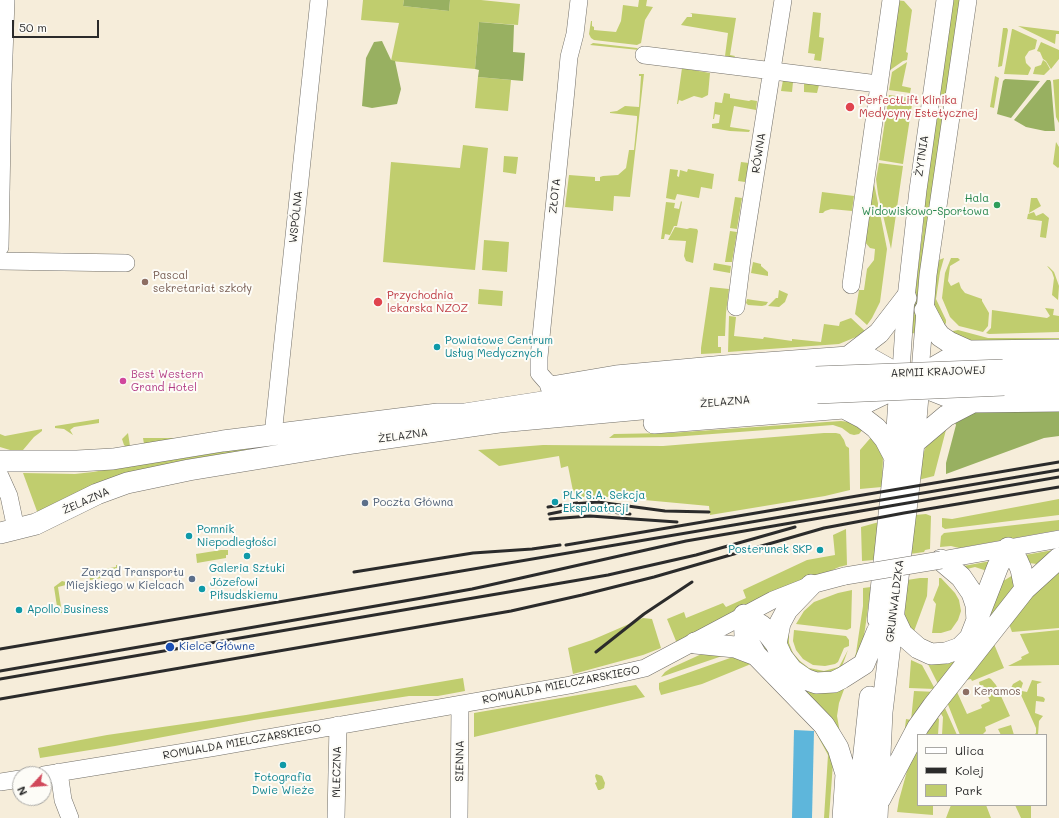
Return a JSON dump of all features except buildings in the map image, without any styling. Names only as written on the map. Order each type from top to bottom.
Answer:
[{"type":"main road","points":[[848,357],[879,333],[906,298]]},
{"type":"main road","points":[[925,310],[940,336],[969,352]]},
{"type":"main road","points":[[500,422],[569,428],[596,428],[844,408],[874,399],[909,382],[945,361],[969,352],[1059,350]]},
{"type":"main road","points":[[438,414],[464,404],[553,387],[623,376],[725,366],[848,357],[869,358],[909,382],[959,400],[973,402],[1059,400]]},
{"type":"main road","name":"ARMII KRAJOWEJ","points":[[816,385],[1004,377],[1059,369]]},
{"type":"main road","name":"ARMII KRAJOWEJ","points":[[1004,377],[1059,384]]},
{"type":"main road","name":"GRUNWALDZKA","points":[[878,811],[882,712],[914,442],[909,382]]},
{"type":"main road","name":"GRUNWALDZKA","points":[[857,818],[895,458],[909,382]]},
{"type":"main road","name":"ŻELAZNA","points":[[0,461],[77,462],[107,460],[212,442],[438,414],[465,414],[575,397],[816,385]]},
{"type":"main road","name":"ŻELAZNA","points":[[8,531],[36,524],[97,494],[127,483],[166,474],[347,444],[500,422],[816,385]]},
{"type":"main road","points":[[914,442],[946,416],[973,402]]},
{"type":"main road","points":[[844,408],[863,418],[876,428],[885,439],[895,458]]},
{"type":"main road","points":[[893,615],[902,634],[912,644],[931,654],[946,653],[960,648],[970,638],[998,566],[1008,548],[1021,568],[1025,589]]},
{"type":"main road","points":[[878,811],[918,727],[1025,589],[1059,558]]},
{"type":"main road","points":[[941,560],[961,577],[972,593],[976,605],[977,622]]},
{"type":"main road","points":[[776,644],[780,623],[787,610],[811,585]]},
{"type":"main road","points":[[744,615],[762,626],[776,644],[782,657],[792,670],[804,679],[816,682],[824,683],[842,678],[864,664],[877,632]]},
{"type":"main road","points":[[744,615],[745,636],[756,655],[824,725],[838,748],[846,774],[843,818]]},
{"type":"main road","points":[[695,643],[735,647],[756,655]]},
{"type":"street","points":[[6,0],[0,255],[126,264]]},
{"type":"street","name":"WSPÓLNA","points":[[273,435],[319,0]]},
{"type":"street","name":"ZŁOTA","points":[[553,387],[540,373],[539,357],[569,57],[575,34],[579,0]]},
{"type":"street","name":"RÓWNA","points":[[736,307],[743,252],[773,71],[783,0]]},
{"type":"street","points":[[851,285],[891,0]]},
{"type":"street","name":"ŻYTNIA","points":[[909,382],[906,298],[918,190],[945,0]]},
{"type":"street","name":"ŻYTNIA","points":[[909,382],[925,310],[929,268],[968,0]]},
{"type":"street","points":[[644,55],[878,84]]},
{"type":"street","points":[[0,476],[9,496],[8,531]]},
{"type":"street","name":"ROMUALDA MIELCZARSKIEGO","points":[[52,774],[460,705],[570,685],[645,668],[695,643],[785,594],[811,585],[845,576],[1059,540]]},
{"type":"street","name":"SIENNA","points":[[459,818],[460,705]]},
{"type":"street","name":"MLECZNA","points":[[336,818],[338,726]]},
{"type":"street","points":[[52,774],[70,818]]},
{"type":"street","points":[[0,782],[12,780]]},
{"type":"green space","points":[[363,0],[404,0],[403,6],[449,11],[450,0],[481,0],[520,4],[518,25],[479,22],[475,69],[391,61],[399,23],[361,20]]},
{"type":"green space","points":[[404,0],[450,0],[449,11],[403,6]]},
{"type":"green space","points":[[639,0],[647,0],[646,6],[653,7],[645,20],[641,43],[637,45],[594,40],[591,38],[589,34],[591,21],[594,30],[616,32],[621,21],[623,5],[638,7]]},
{"type":"green space","points":[[896,0],[904,1],[912,10],[906,52],[908,53],[907,60],[903,61],[886,73]]},
{"type":"green space","points":[[951,0],[961,0],[946,96],[938,94]]},
{"type":"green space","points":[[813,12],[821,13],[819,37],[824,38],[821,61],[814,60],[815,54],[808,53]]},
{"type":"green space","points":[[690,13],[736,18],[730,55],[735,56],[734,58],[725,56],[728,33],[681,25],[687,17],[692,17],[692,14]]},
{"type":"green space","points":[[479,22],[514,25],[513,52],[525,53],[523,81],[478,77],[479,70],[475,69]]},
{"type":"green space","points":[[1018,26],[1059,31],[1059,34],[1056,34],[1055,44]]},
{"type":"green space","points":[[1003,28],[1007,28],[1008,30],[1002,66],[998,67]]},
{"type":"green space","points":[[1012,29],[1037,40],[1035,49],[1029,51],[1025,57],[1026,63],[1031,68],[1028,75],[1004,74]]},
{"type":"green space","points":[[382,41],[391,60],[395,61],[401,89],[397,104],[372,108],[362,106],[366,58],[374,42]]},
{"type":"green space","points":[[1041,42],[1059,50],[1059,59],[1051,69],[1043,59],[1040,52],[1037,51]]},
{"type":"green space","points":[[593,43],[637,48],[639,50],[590,45]]},
{"type":"green space","points":[[1043,60],[1050,69],[1044,75],[1033,74],[1035,67],[1041,65]]},
{"type":"green space","points":[[907,62],[902,86],[911,88],[910,93],[889,90],[892,72]]},
{"type":"green space","points":[[682,68],[710,73],[708,95],[702,98],[694,96],[682,101],[679,100],[677,104]]},
{"type":"green space","points":[[639,74],[644,74],[630,197],[614,196],[613,211],[565,207],[569,175],[595,177],[595,181],[600,181],[600,177],[618,175],[626,168],[629,150],[634,150],[637,116],[610,112],[617,111],[625,106],[639,107],[641,76],[639,76]]},
{"type":"green space","points":[[995,76],[999,78],[994,108],[990,107]]},
{"type":"green space","points":[[478,77],[511,80],[508,111],[475,108]]},
{"type":"green space","points":[[1005,79],[1040,81],[1011,118],[997,114],[1003,81]]},
{"type":"green space","points":[[1059,79],[1059,123],[1056,117],[1053,80]]},
{"type":"green space","points":[[783,80],[793,82],[792,92],[781,91]]},
{"type":"green space","points":[[1047,80],[1050,80],[1051,82],[1055,131],[1045,131],[1026,127],[1014,120]]},
{"type":"green space","points":[[804,83],[819,85],[817,93],[804,92]]},
{"type":"green space","points":[[724,93],[730,94],[730,98],[757,101],[756,110],[734,106],[730,127],[750,130],[749,132],[712,128],[712,124],[719,123],[720,115],[715,114],[713,119],[715,102],[722,103]]},
{"type":"green space","points":[[889,95],[913,98],[903,164],[879,160]]},
{"type":"green space","points":[[937,117],[944,118],[918,334],[912,333],[916,282],[923,229],[925,183]]},
{"type":"green space","points":[[1056,142],[1059,147],[1058,168],[1053,164]]},
{"type":"green space","points":[[463,145],[488,148],[475,270],[383,262],[391,162],[460,168]]},
{"type":"green space","points":[[504,156],[518,157],[516,174],[503,172]]},
{"type":"green space","points":[[741,162],[749,163],[745,182],[738,181]]},
{"type":"green space","points":[[879,163],[903,166],[891,249],[878,194],[876,179]]},
{"type":"green space","points":[[670,169],[678,170],[677,176],[679,177],[680,170],[687,172],[688,169],[714,174],[712,189],[701,187],[699,198],[677,194],[675,200],[666,198]]},
{"type":"green space","points":[[873,178],[887,249],[880,302],[867,325],[855,314],[859,290],[864,290],[867,269],[874,260],[875,249],[870,248],[864,241]]},
{"type":"green space","points":[[822,192],[854,196],[852,211],[831,209],[823,213],[819,213]]},
{"type":"green space","points":[[735,197],[742,198],[737,229],[730,228]]},
{"type":"green space","points":[[1031,198],[1037,198],[1041,206],[1029,213]]},
{"type":"green space","points":[[681,201],[677,226],[674,226],[670,235],[665,234],[664,239],[661,239],[666,202],[675,203],[674,208],[679,209]]},
{"type":"green space","points":[[1034,212],[1036,216],[1043,213],[1049,218],[1046,238],[1040,237],[1042,221],[1027,219],[1028,214]]},
{"type":"green space","points":[[675,227],[697,229],[698,231],[693,263],[686,261],[684,256],[686,241],[668,240]]},
{"type":"green space","points":[[730,231],[737,232],[732,262],[725,262]]},
{"type":"green space","points":[[484,240],[509,242],[507,272],[482,270]]},
{"type":"green space","points":[[944,258],[940,272],[936,299],[946,320],[946,323],[941,329],[932,311],[937,263],[939,260]]},
{"type":"green space","points":[[951,258],[958,258],[960,260],[950,266],[948,281],[951,286],[959,282],[965,293],[982,299],[989,313],[988,326],[983,332],[959,326],[950,317],[942,298],[945,273]]},
{"type":"green space","points":[[753,262],[761,264],[761,266],[768,272],[768,276],[751,273]]},
{"type":"green space","points":[[714,263],[731,266],[730,273],[713,270]]},
{"type":"green space","points":[[1047,266],[1054,272],[1059,286],[1058,300],[1052,295],[1054,278],[1052,272]]},
{"type":"green space","points":[[710,287],[729,289],[725,336],[718,336],[718,347],[721,347],[721,353],[701,354],[701,348]]},
{"type":"green space","points":[[479,289],[503,291],[502,306],[478,304]]},
{"type":"green space","points":[[779,290],[788,294],[785,302],[779,307],[768,306],[776,298],[778,298]]},
{"type":"green space","points":[[747,299],[768,302],[766,305],[762,306],[748,305],[746,303]]},
{"type":"green space","points":[[1045,308],[1054,309],[1053,315],[1059,316],[1059,332],[986,333],[991,328],[992,310],[1047,318],[1050,316]]},
{"type":"green space","points":[[729,316],[736,317],[734,336],[821,342],[824,324],[839,326],[840,322],[851,318],[865,331],[856,337],[839,344],[728,352]]},
{"type":"green space","points":[[958,330],[988,338],[1059,338],[1059,344],[976,345],[948,336],[953,331]]},
{"type":"green space","points":[[1059,407],[1059,436],[1044,438],[946,474],[946,463],[956,425],[953,418],[972,410]]},
{"type":"green space","points":[[99,419],[99,423],[74,427],[70,430],[73,435],[64,429],[55,428],[55,426]]},
{"type":"green space","points":[[841,421],[849,422],[864,428],[859,434],[854,435],[833,425],[672,437],[609,438],[614,434],[670,433]]},
{"type":"green space","points":[[947,426],[934,476],[918,480],[921,459],[927,444]]},
{"type":"green space","points":[[42,429],[42,431],[34,437],[23,450],[10,450],[0,447],[0,434],[5,436]]},
{"type":"green space","points":[[128,433],[130,446],[144,444],[143,438],[181,438],[127,448],[122,439]]},
{"type":"green space","points":[[824,433],[840,434],[846,446],[849,448],[850,490],[825,496],[710,515],[709,506],[612,497],[577,497],[573,491],[568,466],[561,468],[559,456],[499,466],[478,450],[543,445],[663,446]]},
{"type":"green space","points":[[873,435],[883,457],[882,487],[860,489],[860,450]]},
{"type":"green space","points":[[356,438],[38,514],[23,473],[75,474],[93,472],[255,442]]},
{"type":"green space","points":[[1059,499],[1059,515],[945,529],[942,527],[942,518],[952,519]]},
{"type":"green space","points":[[926,514],[931,516],[930,549],[925,550],[924,552],[910,554],[915,515]]},
{"type":"green space","points":[[1059,520],[1059,530],[959,548],[951,546],[940,547],[941,536],[944,533]]},
{"type":"green space","points":[[879,522],[874,560],[862,561],[861,527]]},
{"type":"green space","points":[[846,529],[847,565],[839,567],[678,643],[676,641],[667,619],[684,612],[686,618],[723,603],[726,607],[746,598],[743,590],[807,560],[835,555],[833,535]]},
{"type":"green space","points":[[1059,549],[1040,566],[1029,563],[1025,555]]},
{"type":"green space","points":[[228,550],[228,555],[226,555],[226,558],[197,563],[196,554]]},
{"type":"green space","points":[[991,561],[987,571],[975,567],[967,569],[958,567]]},
{"type":"green space","points":[[116,565],[118,575],[90,580],[89,572],[97,569],[116,567]]},
{"type":"green space","points":[[1059,568],[1059,628],[1012,632],[1009,624],[1037,589]]},
{"type":"green space","points":[[1013,575],[1016,587],[939,686],[928,664],[944,660],[997,580],[1005,580]]},
{"type":"green space","points":[[928,578],[927,596],[913,634],[905,618],[907,580]]},
{"type":"green space","points":[[939,578],[941,578],[955,593],[959,600],[961,611],[958,620],[951,630],[941,633],[932,633],[936,604],[933,600],[939,585]]},
{"type":"green space","points":[[62,581],[66,582],[66,585],[58,587],[62,613],[58,613],[54,587]]},
{"type":"green space","points":[[871,587],[863,643],[852,665],[856,653],[863,606],[863,588]]},
{"type":"green space","points":[[852,590],[851,628],[847,630],[796,624],[804,611],[814,602],[838,593]]},
{"type":"green space","points":[[643,618],[652,619],[661,648],[643,655],[573,674],[568,648],[592,640]]},
{"type":"green space","points":[[789,629],[789,643],[793,653],[809,668],[824,671],[839,667],[848,650],[841,669],[842,672],[809,674],[785,648]]},
{"type":"green space","points":[[794,630],[846,636],[849,640],[849,646],[844,648],[838,662],[835,664],[825,666],[813,665],[803,659],[796,650],[793,641]]},
{"type":"green space","points":[[1059,630],[1059,665],[1008,666],[1022,659],[1021,657],[1029,653],[1020,634]]},
{"type":"green space","points":[[756,635],[777,661],[846,684],[839,703],[837,716],[840,733],[758,649]]},
{"type":"green space","points":[[994,644],[1004,668],[972,681],[971,679],[966,680]]},
{"type":"green space","points":[[706,652],[725,655],[661,677],[671,668]]},
{"type":"green space","points":[[733,657],[749,662],[809,721],[827,746],[833,763],[829,818],[824,818],[828,755],[814,729],[751,664],[702,684],[661,695],[659,683]]},
{"type":"green space","points":[[911,660],[922,665],[935,689],[909,688]]},
{"type":"green space","points":[[463,678],[465,691],[438,696],[409,696],[254,720],[115,746],[40,758],[38,748],[107,735],[246,715]]},
{"type":"green space","points":[[989,678],[991,679],[996,685],[1010,716],[985,727],[986,731],[983,734],[960,734],[947,702],[957,692],[967,714],[982,708],[981,705],[990,701],[983,685],[980,686],[979,682]]},
{"type":"green space","points":[[1020,680],[1023,683],[1019,695],[1009,692],[1013,684]]},
{"type":"green space","points":[[1032,680],[1042,682],[1037,684],[1037,696],[1045,699],[1044,702],[1036,701],[1035,713],[1043,716],[1039,721],[1038,734],[1035,734],[1036,728],[1021,695],[1022,691],[1027,692]]},
{"type":"green space","points":[[636,685],[645,697],[474,737],[474,713]]},
{"type":"green space","points":[[914,691],[937,692],[903,744],[906,719],[911,720]]},
{"type":"green space","points":[[943,706],[957,734],[942,734],[943,717],[940,712]]},
{"type":"green space","points":[[936,716],[939,719],[938,734],[925,734]]},
{"type":"green space","points":[[1011,725],[1014,734],[1000,734],[998,729]]},
{"type":"green space","points":[[917,748],[917,806],[933,806],[933,815],[897,812],[907,771]]},
{"type":"green space","points":[[596,774],[602,776],[605,783],[604,788],[600,790],[598,790],[595,783],[597,782],[595,776]]},
{"type":"green space","points":[[951,806],[986,806],[991,818],[946,818]]},
{"type":"green space","points":[[1015,806],[1031,806],[1031,818],[1021,818]]},
{"type":"water","points":[[794,730],[814,731],[812,818],[792,818]]},
{"type":"railway","points":[[566,545],[1059,462]]},
{"type":"railway","points":[[0,649],[1059,470]]},
{"type":"railway","points":[[0,671],[472,589],[686,541],[1059,477]]},
{"type":"railway","points":[[0,699],[511,611],[654,577],[824,528],[1059,487]]},
{"type":"railway","points":[[572,504],[598,502],[665,511],[709,512]]},
{"type":"railway","points":[[548,507],[577,503]]},
{"type":"railway","points":[[549,514],[569,510],[591,510],[630,514]]},
{"type":"railway","points":[[550,519],[590,516],[677,522]]},
{"type":"railway","points":[[0,679],[608,575],[696,555],[795,527]]},
{"type":"railway","points":[[354,572],[473,553],[532,549],[560,545]]},
{"type":"railway","points":[[596,652],[644,614],[692,582]]},
{"type":"place","name":"PerfectLift Klinika Medycyny Estetycznej","points":[[850,107]]},
{"type":"place","name":"Hala Widowiskowo-Sportowa","points":[[997,205]]},
{"type":"place","name":"Pascal sekretariat szkoły","points":[[145,282]]},
{"type":"place","name":"Przychodnia lekarska NZOZ","points":[[378,302]]},
{"type":"place","name":"Powiatowe Centrum Usług Medycznych","points":[[437,347]]},
{"type":"place","name":"Best Western Grand Hotel","points":[[123,381]]},
{"type":"place","name":"PLK S.A. Sekcja Eksploatacji","points":[[555,502]]},
{"type":"place","name":"Poczta Główna","points":[[365,503]]},
{"type":"place","name":"Pomnik Niepodległości","points":[[189,536]]},
{"type":"place","name":"Posterunek SKP","points":[[820,550]]},
{"type":"place","name":"Galeria Sztuki","points":[[247,556]]},
{"type":"place","name":"Zarząd Transportu Miejskiego w Kielcach","points":[[192,579]]},
{"type":"place","name":"Józefowi Piłsudskiemu","points":[[202,589]]},
{"type":"place","name":"Apollo Business","points":[[19,610]]},
{"type":"place","name":"Kielce Główne","points":[[170,647]]},
{"type":"place","name":"Keramos","points":[[966,692]]},
{"type":"place","name":"Fotografia Dwie Wieże","points":[[283,765]]}]
